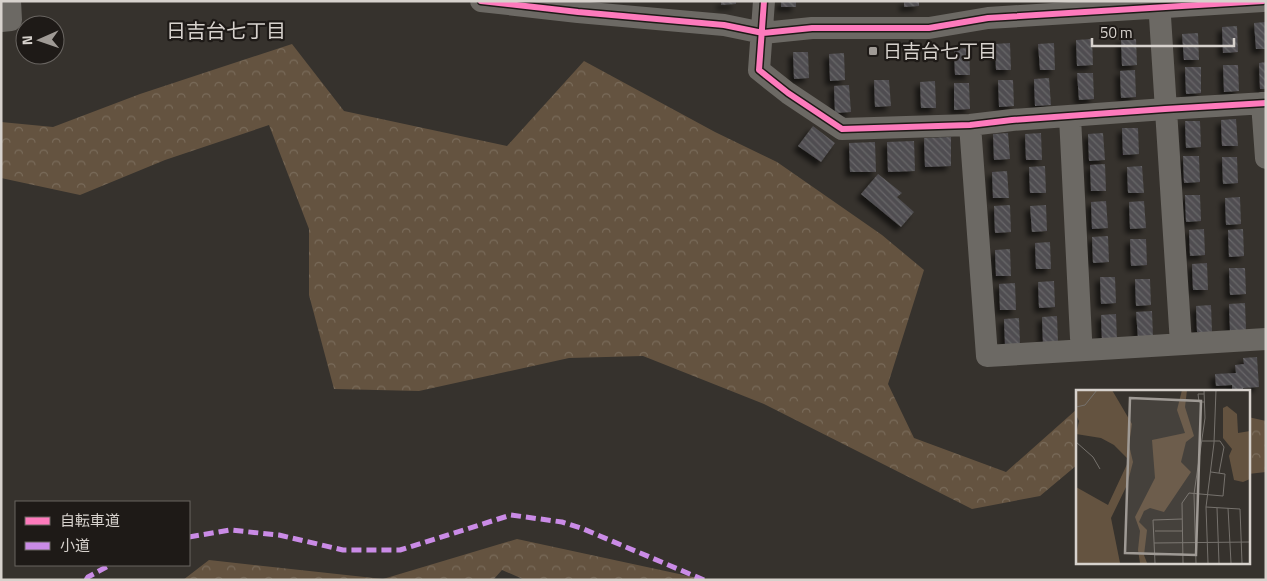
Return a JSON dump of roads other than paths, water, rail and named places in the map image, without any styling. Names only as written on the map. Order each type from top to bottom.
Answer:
[{"type":"street","points":[[1,21],[11,20],[10,1]]},
{"type":"street","points":[[481,1],[724,25],[763,33],[812,28],[928,28],[988,10],[1263,1]]},
{"type":"street","points":[[764,1],[759,70],[788,93],[842,129],[970,125],[1012,120],[1264,103],[1266,158]]},
{"type":"street","points":[[1159,4],[1180,344]]},
{"type":"street","points":[[1070,117],[1082,338]]},
{"type":"street","points":[[970,125],[987,356],[1266,339]]},
{"type":"place","name":"日吉台七丁目","points":[[873,51]]},
{"type":"district","name":"日吉台七丁目","points":[[226,31]]}]
